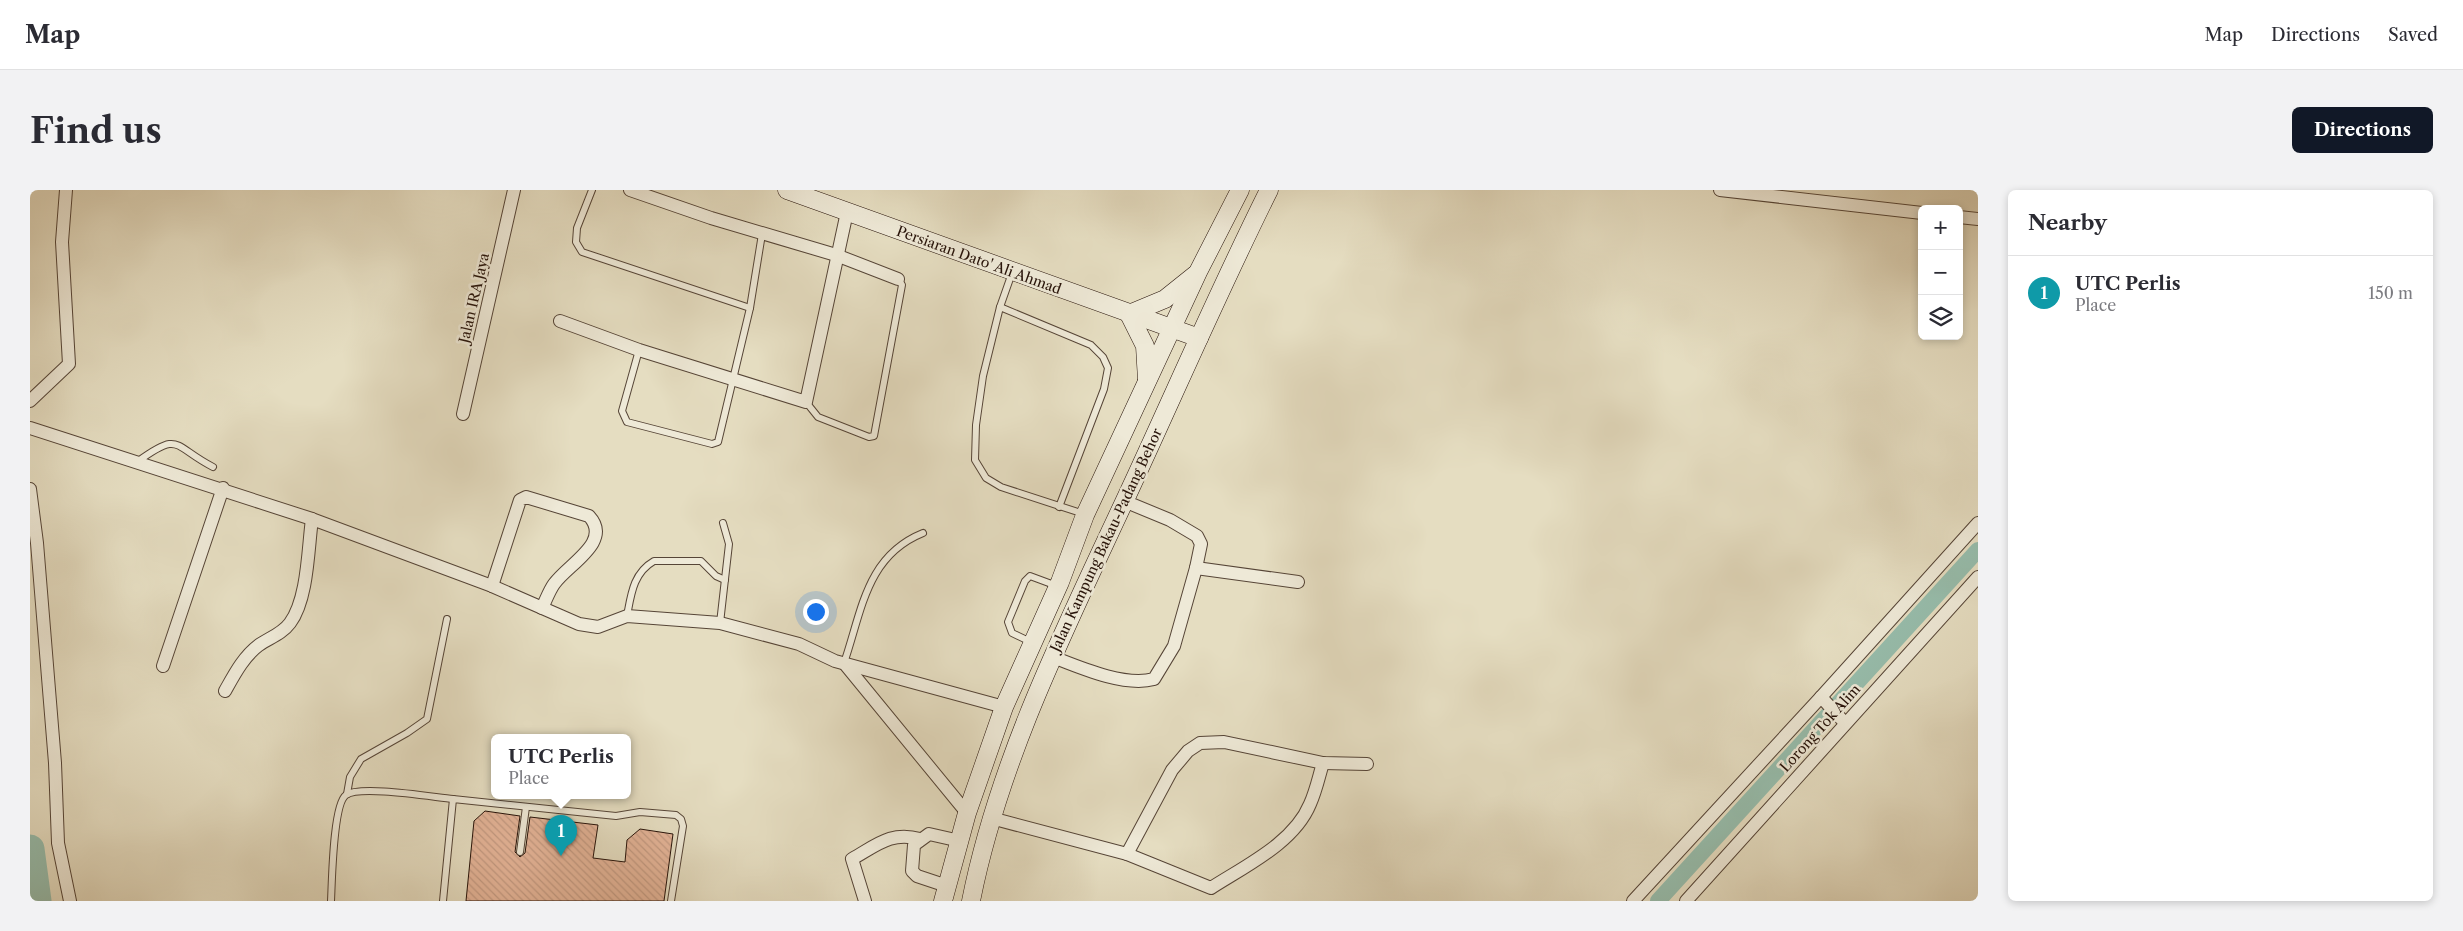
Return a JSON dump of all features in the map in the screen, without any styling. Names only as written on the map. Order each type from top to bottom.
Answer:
[{"type":"street","points":[[30,401],[69,364],[62,242],[66,190]]},
{"type":"street","name":"Jalan IRA Jaya","points":[[463,414],[514,190]]},
{"type":"street","points":[[630,190],[648,198],[762,234],[836,255],[898,279]]},
{"type":"street","name":"Persiaran Dato' Ali Ahmad","points":[[787,190],[1172,330],[1199,338]]},
{"type":"street","name":"Jalan Kampung Bakau-Padang Behor","points":[[945,893],[967,813],[1004,707],[1034,644],[1085,515],[1147,387],[1198,272],[1240,190]]},
{"type":"street","name":"Jalan Kampung Bakau-Padang Behor","points":[[971,901],[991,818],[1053,657],[1087,578],[1269,190]]},
{"type":"street","points":[[1720,190],[1918,212]]},
{"type":"street","points":[[560,321],[639,350],[806,402],[836,255],[847,212]]},
{"type":"street","points":[[1963,217],[1978,219]]},
{"type":"street","points":[[1147,387],[1145,346],[1129,314],[1165,299],[1198,272]]},
{"type":"street","points":[[30,428],[136,463],[223,488],[312,519],[492,586],[579,624],[598,627],[628,616],[720,623],[800,644],[844,663],[1004,707]]},
{"type":"street","points":[[163,666],[223,488]]},
{"type":"street","points":[[30,489],[37,543],[52,724],[58,843],[70,901]]},
{"type":"street","points":[[492,586],[520,500],[526,497],[589,516],[595,523],[597,530],[589,550],[555,583],[542,608]]},
{"type":"street","points":[[1053,657],[1100,673],[1143,682],[1154,680],[1174,646],[1201,544],[1197,536],[1170,520],[1124,501]]},
{"type":"street","points":[[225,691],[247,657],[260,644],[284,630],[294,617],[301,600],[312,519]]},
{"type":"street","points":[[1634,901],[1823,699],[1978,523]]},
{"type":"street","points":[[1196,568],[1298,582]]},
{"type":"street","name":"Lorong Tok Alim","points":[[1686,901],[1843,721],[1978,577]]},
{"type":"street","points":[[844,663],[967,813]]},
{"type":"street","points":[[1823,699],[1843,721]]},
{"type":"street","points":[[1127,854],[1172,770],[1188,751],[1200,743],[1224,742],[1323,763],[1367,764]]},
{"type":"street","points":[[991,818],[1127,854],[1212,888],[1272,848],[1294,828],[1310,804],[1323,763]]},
{"type":"street","points":[[945,893],[912,871],[914,845],[929,834],[960,841]]},
{"type":"street","points":[[865,901],[852,859],[889,838],[905,835],[920,839]]},
{"type":"lane","points":[[592,190],[577,228],[576,242],[582,252],[750,308]]},
{"type":"lane","points":[[639,350],[622,411],[627,422],[712,444],[718,442],[750,308],[762,234]]},
{"type":"lane","points":[[1012,272],[1000,307],[983,376],[976,425],[975,460],[986,478],[1000,487],[1085,515]]},
{"type":"lane","points":[[806,402],[818,417],[869,437],[874,436],[902,285],[898,279]]},
{"type":"lane","points":[[1000,307],[1091,345],[1103,357],[1108,368],[1104,389],[1059,507]]},
{"type":"lane","points":[[136,463],[152,451],[172,443],[180,445],[198,460],[213,467]]},
{"type":"lane","points":[[720,623],[729,544],[723,523]]},
{"type":"lane","points":[[844,663],[865,593],[877,568],[897,546],[923,532]]},
{"type":"lane","points":[[628,616],[634,582],[644,568],[654,561],[701,561],[716,576],[725,580]]},
{"type":"lane","points":[[1034,644],[1012,633],[1008,627],[1008,622],[1025,581],[1030,576],[1058,587]]},
{"type":"lane","points":[[347,794],[350,777],[361,759],[407,733],[427,719],[447,619]]},
{"type":"lane","points":[[331,901],[335,828],[341,800],[347,794],[365,790],[616,816],[640,812],[679,817],[683,826],[671,901]]},
{"type":"lane","points":[[443,901],[453,799]]},
{"type":"lane","points":[[520,852],[526,806]]},
{"type":"building","points":[[485,811],[520,816],[515,852],[520,857],[525,853],[530,817],[598,825],[593,858],[625,862],[627,840],[640,829],[673,834],[664,901],[466,901],[474,821]]},
{"type":"waterway","points":[[1658,901],[1978,550]]},
{"type":"waterway","points":[[30,849],[37,901]]},
{"type":"place","name":"UTC Perlis","points":[[561,856]]}]
